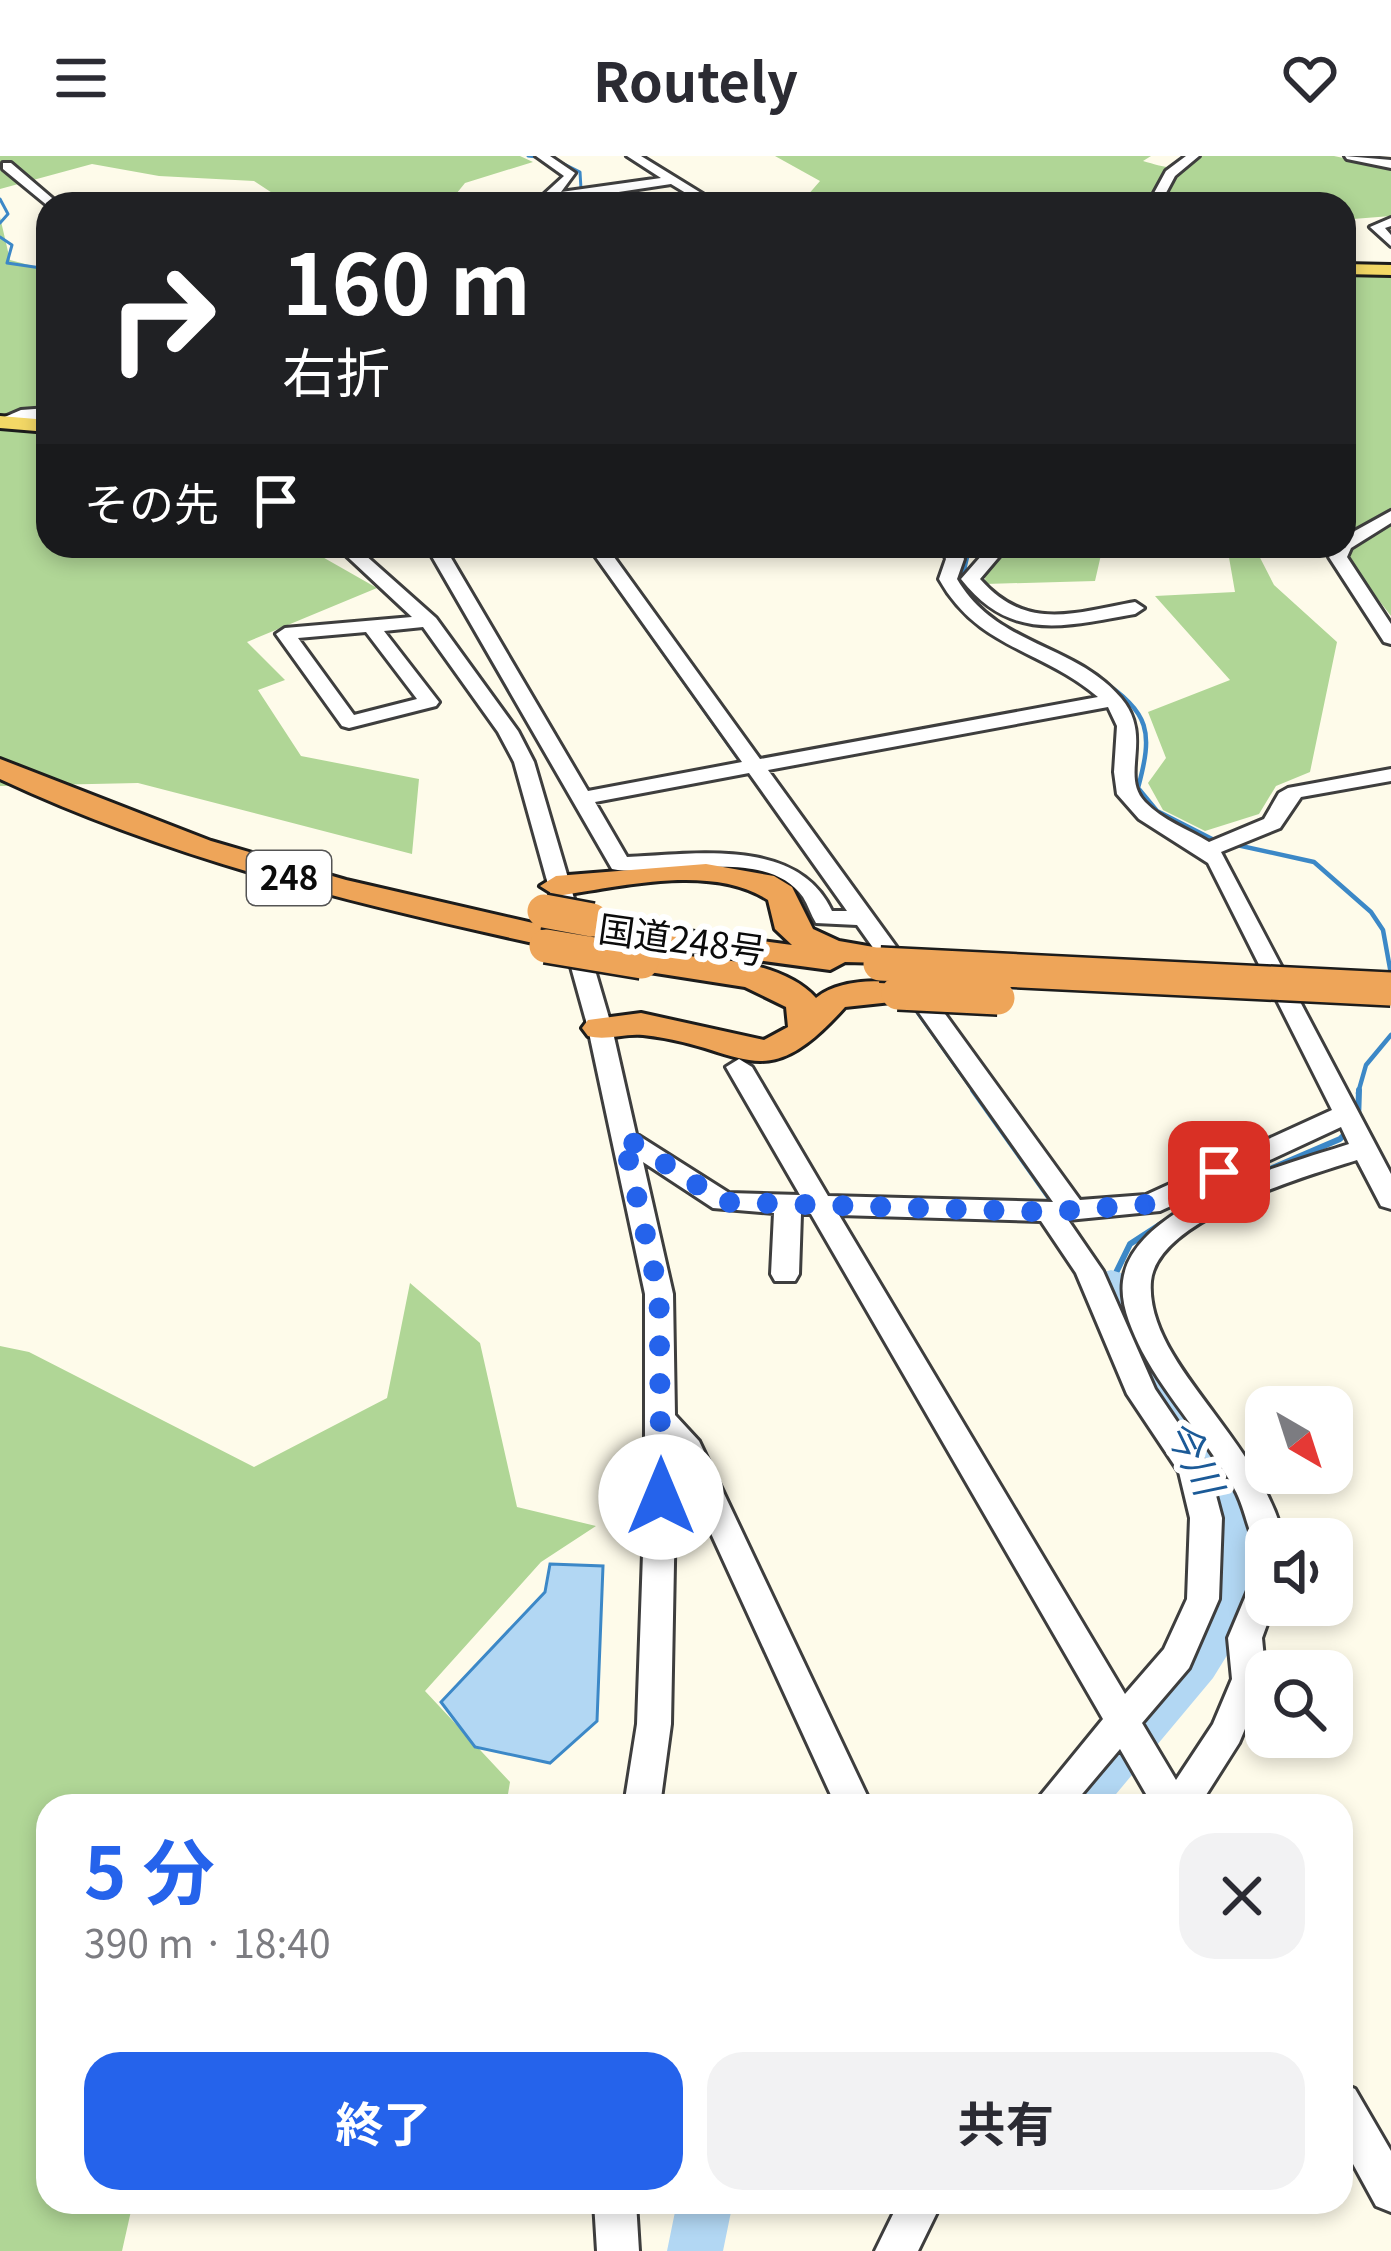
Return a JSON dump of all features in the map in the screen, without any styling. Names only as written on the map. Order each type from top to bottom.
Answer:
[{"type":"highway","name":"248","points":[[0,750],[117,803],[326,872],[543,921]]},
{"type":"highway","name":"国道248号","points":[[0,767],[102,814],[294,879],[543,921],[752,968],[885,974],[926,967],[1391,989]]},
{"type":"highway","points":[[543,921],[701,875],[740,877],[780,894],[788,906],[792,929],[804,939],[885,974],[1391,1006]]},
{"type":"highway","points":[[596,932],[713,938],[749,934],[766,928],[774,918],[780,894]]},
{"type":"highway","points":[[543,921],[642,962],[749,978],[790,991],[801,1003],[806,1030]]},
{"type":"highway","points":[[600,1028],[641,1024],[768,1052],[806,1030],[833,1000],[885,974]]},
{"type":"main road","points":[[1356,269],[1391,270]]},
{"type":"main road","points":[[3,422],[36,425]]},
{"type":"street","points":[[633,156],[694,192]]},
{"type":"street","points":[[1161,192],[1174,170],[1193,156]]},
{"type":"street","points":[[1352,156],[1391,164]]},
{"type":"street","points":[[545,158],[571,176],[555,192]]},
{"type":"street","points":[[8,166],[39,192]]},
{"type":"street","points":[[590,192],[673,179]]},
{"type":"street","points":[[1391,222],[1376,227],[1391,242]]},
{"type":"street","points":[[3,422],[36,414]]},
{"type":"street","points":[[1356,537],[1391,516]]},
{"type":"street","points":[[357,558],[431,626],[508,731],[524,762],[543,921],[600,1028],[659,1294],[654,1724],[644,1794]]},
{"type":"street","points":[[442,558],[620,864],[749,862],[782,870],[814,892],[824,918],[851,918]]},
{"type":"street","points":[[605,558],[746,770],[1061,1211],[1142,1394],[1194,1468],[1206,1518],[1203,1599],[1177,1658],[1061,1794]]},
{"type":"street","points":[[948,577],[964,558]]},
{"type":"street","points":[[970,579],[971,558]]},
{"type":"street","points":[[1338,558],[1391,638]]},
{"type":"street","points":[[948,577],[970,579],[1004,612],[1032,622],[1135,608]]},
{"type":"street","points":[[948,577],[954,595],[982,623],[1092,683],[1113,700],[1131,732],[1123,778],[1141,811],[1220,845],[1354,1133],[1391,1200]]},
{"type":"street","points":[[371,626],[429,702],[350,722],[285,634],[371,626],[483,630]]},
{"type":"street","points":[[582,798],[1113,700]]},
{"type":"street","points":[[1220,845],[1272,823],[1286,797],[1295,793],[1391,775]]},
{"type":"street","points":[[739,1066],[803,1204],[1168,1794]]},
{"type":"street","points":[[623,1136],[723,1202],[1061,1211],[1150,1204],[1354,1133]]},
{"type":"street","points":[[1261,1518],[1247,1476],[1205,1424],[1150,1333],[1138,1303],[1137,1273],[1152,1246],[1172,1228],[1294,1170],[1354,1133]]},
{"type":"street","points":[[785,1274],[803,1204]]},
{"type":"street","points":[[661,1420],[684,1441],[848,1794]]},
{"type":"street","points":[[1184,1794],[1227,1732],[1249,1678],[1245,1638],[1250,1626]]},
{"type":"street","points":[[1353,2124],[1391,2191]]},
{"type":"street","points":[[616,2214],[618,2251]]},
{"type":"street","points":[[896,2251],[915,2214]]},
{"type":"green space","points":[[0,156],[520,156],[533,162],[465,183],[458,192],[271,192],[254,181],[159,176],[92,164],[0,189]]},
{"type":"green space","points":[[775,156],[1151,156],[1143,161],[1173,168],[1199,156],[1334,156],[1391,168],[1391,216],[1356,219],[1356,192],[810,192],[820,181]]},
{"type":"green space","points":[[0,217],[10,260],[36,267],[36,558],[324,558],[377,588],[247,642],[285,680],[258,690],[301,756],[419,779],[412,854],[138,783],[0,786]]},
{"type":"green space","points":[[1356,273],[1391,274],[1391,616],[1346,558],[1356,558]]},
{"type":"green space","points":[[986,558],[1100,558],[1095,581],[985,584]]},
{"type":"green space","points":[[1229,558],[1260,558],[1274,585],[1337,642],[1310,772],[1276,786],[1259,814],[1205,831],[1163,810],[1148,783],[1166,758],[1148,712],[1230,680],[1155,596],[1235,592]]},
{"type":"green space","points":[[410,1283],[480,1343],[517,1507],[596,1526],[541,1562],[425,1691],[510,1782],[508,1794],[36,1794],[36,2214],[130,2214],[122,2251],[0,2251],[0,1346],[29,1352],[254,1467],[387,1398]]},
{"type":"water","points":[[550,1564],[603,1566],[597,1721],[550,1763],[475,1747],[441,1702],[545,1592]]},
{"type":"waterway","points":[[528,156],[554,159],[580,172],[581,189],[591,192]]},
{"type":"waterway","points":[[0,199],[8,214],[0,223]]},
{"type":"waterway","points":[[0,237],[12,245],[7,263],[36,267]]},
{"type":"waterway","points":[[597,558],[876,952]]},
{"type":"waterway","points":[[960,588],[967,558]]},
{"type":"waterway","points":[[1099,679],[1129,702],[1144,725],[1146,752],[1138,788],[1157,811],[1214,840],[1314,862],[1371,912],[1383,930],[1391,974]]},
{"type":"waterway","points":[[914,1007],[975,1093]]},
{"type":"waterway","points":[[1358,1093],[1366,1065],[1391,1035]]},
{"type":"waterway","points":[[973,1090],[1056,1207]]},
{"type":"waterway","points":[[1358,1121],[1359,1090]]},
{"type":"waterway","points":[[1221,1190],[1340,1139],[1349,1130]]},
{"type":"waterway","points":[[1111,1283],[1130,1244],[1187,1207]]},
{"type":"waterway","name":"今川","points":[[1086,1794],[1197,1665],[1226,1618],[1232,1546],[1206,1470],[1122,1324],[1111,1283]]},
{"type":"waterway","name":"今川","points":[[695,2251],[703,2214]]},
{"type":"route","points":[[661,1497],[659,1294],[623,1136],[723,1202],[1049,1212],[1150,1204],[1219,1172]]}]
